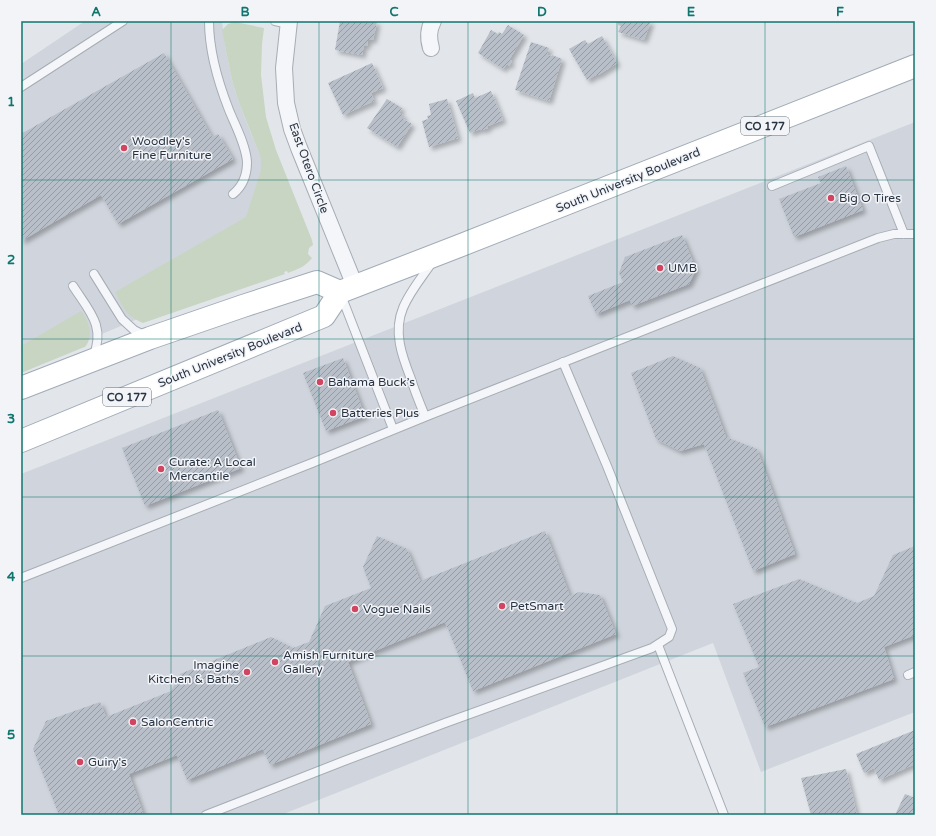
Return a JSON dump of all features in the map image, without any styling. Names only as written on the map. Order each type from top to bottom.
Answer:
[{"type":"main road","name":"South University Boulevard","points":[[21,440],[324,316],[347,289],[438,255],[915,66]]},
{"type":"main road","points":[[21,388],[150,338],[317,282],[347,289]]},
{"type":"street","points":[[431,48],[428,38],[432,21]]},
{"type":"street","name":"East Otero Circle","points":[[284,22],[286,103],[292,129],[347,289]]},
{"type":"lane","points":[[21,87],[123,21]]},
{"type":"lane","points":[[209,21],[211,51],[214,64],[247,161],[244,180],[241,187],[233,194]]},
{"type":"lane","points":[[772,186],[869,146],[904,234]]},
{"type":"lane","points":[[21,578],[312,463],[425,416],[878,238],[894,234],[915,234]]},
{"type":"lane","points":[[425,416],[401,351],[398,330],[401,313],[411,292],[438,255]]},
{"type":"lane","points":[[94,274],[122,319],[134,330],[150,338]]},
{"type":"lane","points":[[73,286],[96,323],[97,338],[94,355],[91,361]]},
{"type":"lane","points":[[347,289],[393,429]]},
{"type":"lane","points":[[206,815],[445,723],[652,648],[669,637],[672,629],[612,477],[563,362]]},
{"type":"lane","points":[[658,645],[724,815]]},
{"type":"shaded area","points":[[85,21],[222,21],[225,46],[238,100],[295,240],[285,257],[21,368],[21,64]]},
{"type":"shaded area","points":[[915,122],[915,712],[761,772],[713,643],[281,815],[21,815],[21,474]]},
{"type":"green space","points":[[235,22],[264,28],[261,75],[266,117],[276,150],[312,240],[313,245],[309,248],[308,254],[312,258],[304,266],[288,273],[287,271],[284,272],[285,274],[143,323],[132,317],[126,311],[115,292],[246,217],[261,170],[261,159],[238,100],[232,80],[222,30],[228,24]]},
{"type":"green space","points":[[81,311],[88,324],[90,334],[88,343],[85,347],[21,373],[21,346]]},
{"type":"building","points":[[340,21],[377,22],[373,40],[368,40],[367,46],[364,45],[362,55],[335,50]]},
{"type":"building","points":[[619,21],[651,21],[644,40],[618,32],[621,26],[618,25]]},
{"type":"building","points":[[508,25],[524,35],[509,60],[512,61],[509,66],[507,64],[503,69],[478,53],[491,30],[498,34],[499,32],[502,34]]},
{"type":"building","points":[[602,36],[617,63],[587,80],[569,49],[585,40],[588,44]]},
{"type":"building","points":[[531,42],[549,48],[547,55],[552,55],[562,59],[549,101],[515,90]]},
{"type":"building","name":"Woodley's Fine Furniture","points":[[164,53],[212,137],[218,134],[233,159],[118,224],[101,195],[21,241],[21,134]]},
{"type":"building","points":[[372,63],[383,88],[371,93],[374,101],[343,115],[328,83]]},
{"type":"building","points":[[491,91],[503,120],[488,126],[488,128],[470,133],[456,101],[473,93],[475,98]]},
{"type":"building","points":[[387,99],[402,108],[399,113],[405,116],[403,119],[412,124],[397,147],[367,128]]},
{"type":"building","points":[[447,99],[458,138],[429,147],[422,121],[428,119],[427,116],[431,115],[429,104]]},
{"type":"building","points":[[846,166],[863,210],[794,237],[779,199],[821,183],[818,177]]},
{"type":"building","points":[[682,235],[696,269],[689,284],[632,306],[630,300],[596,314],[588,296],[623,282],[619,273],[625,257]]},
{"type":"building","points":[[673,356],[700,368],[726,437],[757,449],[795,554],[753,571],[704,444],[680,451],[656,439],[631,373]]},
{"type":"building","points":[[343,358],[365,416],[326,431],[303,373]]},
{"type":"building","points":[[218,410],[241,468],[145,506],[122,448]]},
{"type":"building","points":[[545,531],[570,596],[579,592],[600,595],[616,634],[473,691],[445,622],[348,662],[371,724],[270,765],[263,749],[187,780],[177,755],[129,774],[143,813],[139,815],[59,815],[33,749],[46,721],[100,702],[106,717],[171,691],[180,674],[271,637],[293,648],[309,642],[325,606],[371,588],[363,567],[377,536],[407,549],[420,581]]},
{"type":"building","points":[[915,546],[915,635],[884,647],[894,679],[765,727],[743,673],[759,667],[733,604],[799,579],[857,603],[874,596],[893,555]]},
{"type":"building","points":[[915,730],[915,764],[879,780],[874,768],[864,773],[856,754]]},
{"type":"building","points":[[846,769],[857,815],[811,815],[801,778]]},
{"type":"building","points":[[905,794],[915,798],[915,808],[912,815],[895,815]]},
{"type":"place","name":"Woodley's Fine Furniture","points":[[124,148]]},
{"type":"place","name":"Big O Tires","points":[[831,198]]},
{"type":"place","name":"UMB","points":[[660,268]]},
{"type":"place","name":"Bahama Buck’s","points":[[320,382]]},
{"type":"place","name":"Batteries Plus","points":[[333,413]]},
{"type":"place","name":"Curate: A Local Mercantile","points":[[161,469]]},
{"type":"place","name":"PetSmart","points":[[502,606]]},
{"type":"place","name":"Vogue Nails","points":[[355,609]]},
{"type":"place","name":"Amish Furniture Gallery","points":[[275,662]]},
{"type":"place","name":"Imagine Kitchen & Baths","points":[[247,672]]},
{"type":"place","name":"SalonCentric","points":[[133,722]]},
{"type":"place","name":"Guiry's","points":[[80,762]]}]
